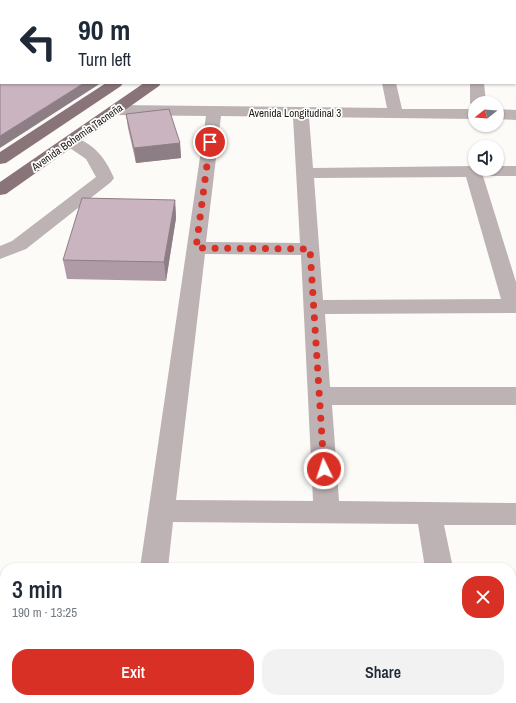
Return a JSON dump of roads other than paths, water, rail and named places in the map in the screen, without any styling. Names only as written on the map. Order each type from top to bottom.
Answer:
[{"type":"main road","name":"Avenida Bohemia Tacneña","points":[[0,159],[114,84]]},
{"type":"main road","name":"Avenida Bohemia Tacneña","points":[[0,190],[153,84]]},
{"type":"street","points":[[389,84],[396,114]]},
{"type":"street","points":[[477,84],[478,96]]},
{"type":"street","name":"Avenida Longitudinal 3","points":[[115,110],[468,114]]},
{"type":"street","points":[[155,563],[214,112]]},
{"type":"street","points":[[301,113],[327,513]]},
{"type":"street","points":[[504,114],[516,115]]},
{"type":"street","points":[[0,253],[19,246],[105,178],[92,152],[70,141]]},
{"type":"street","points":[[305,173],[468,171]]},
{"type":"street","points":[[504,171],[516,171]]},
{"type":"street","points":[[314,307],[515,306],[475,176]]},
{"type":"street","points":[[196,248],[310,249]]},
{"type":"street","points":[[320,396],[516,396]]},
{"type":"street","points":[[162,511],[516,514]]},
{"type":"street","points":[[429,514],[438,563]]}]
